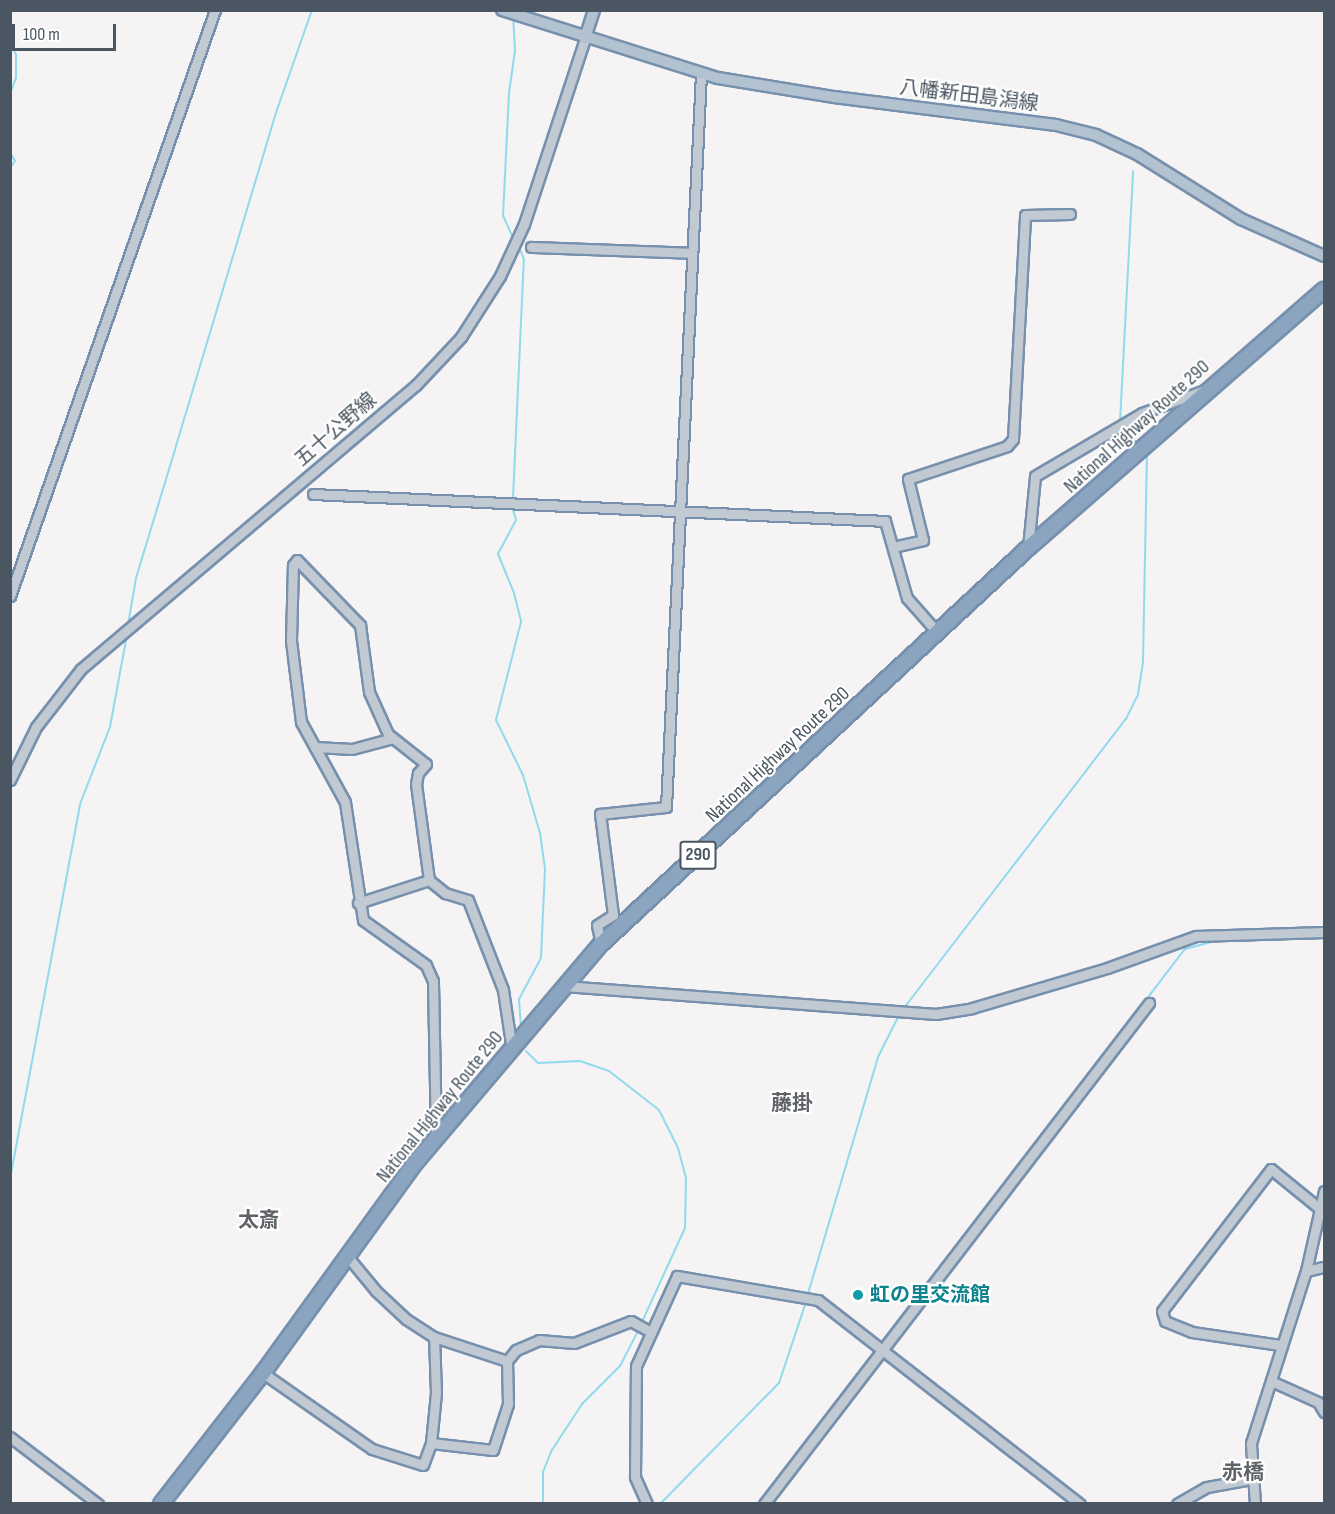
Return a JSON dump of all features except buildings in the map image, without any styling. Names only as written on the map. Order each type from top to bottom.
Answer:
[{"type":"highway","name":"National Highway Route 290","points":[[161,1503],[263,1373],[436,1139],[601,944],[1028,548],[1324,290]]},
{"type":"main road","name":"八幡新田島潟線","points":[[502,10],[702,73],[834,97],[1086,132],[1137,154],[1241,219],[1324,256]]},
{"type":"main road","points":[[585,38],[594,10]]},
{"type":"street","points":[[10,596],[14,571],[215,10]]},
{"type":"street","name":"五十公野線","points":[[10,780],[36,727],[81,669],[416,384],[461,337],[495,285],[521,232],[585,38]]},
{"type":"street","points":[[601,944],[597,926],[612,915],[600,814],[666,807],[702,73]]},
{"type":"street","points":[[893,547],[923,540],[908,479],[1008,446],[1013,440],[1025,215],[1071,214]]},
{"type":"street","points":[[531,247],[692,253]]},
{"type":"street","points":[[1028,548],[1035,476],[1142,413],[1210,388]]},
{"type":"street","points":[[313,494],[885,521],[907,598],[938,633]]},
{"type":"street","points":[[436,1139],[432,981],[426,965],[363,920],[358,903],[345,802],[301,722],[291,639],[293,565],[297,560],[360,625],[369,692],[393,738],[426,764],[418,773],[416,784],[429,880],[445,893],[468,900],[502,990],[512,1050]]},
{"type":"street","points":[[315,747],[352,748],[393,738]]},
{"type":"street","points":[[358,903],[429,880]]},
{"type":"street","points":[[564,987],[914,1014],[972,1008],[1107,968],[1196,936],[1324,932]]},
{"type":"street","points":[[764,1503],[1149,1003]]},
{"type":"street","points":[[1280,1345],[1192,1332],[1165,1321],[1162,1311],[1271,1169],[1320,1209]]},
{"type":"street","points":[[1255,1503],[1251,1443],[1280,1345],[1306,1271],[1324,1191]]},
{"type":"street","points":[[348,1257],[376,1291],[406,1319],[434,1337],[507,1361]]},
{"type":"street","points":[[1306,1271],[1324,1267]]},
{"type":"street","points":[[647,1503],[634,1477],[636,1366],[676,1276],[814,1298],[1080,1503]]},
{"type":"street","points":[[431,1443],[493,1450],[508,1404],[507,1361],[516,1350],[539,1340],[574,1342],[631,1321],[651,1332]]},
{"type":"street","points":[[263,1373],[380,1453],[423,1465],[431,1443],[436,1393],[434,1337]]},
{"type":"street","points":[[1271,1381],[1318,1402],[1324,1412]]},
{"type":"street","points":[[10,1437],[98,1503]]},
{"type":"street","points":[[1177,1503],[1206,1487],[1252,1479]]},
{"type":"waterway","points":[[128,625],[136,578],[278,107],[312,10]]},
{"type":"waterway","points":[[513,16],[515,51],[509,93],[503,216],[513,238]]},
{"type":"waterway","points":[[10,40],[16,55],[16,78],[10,94]]},
{"type":"waterway","points":[[10,152],[15,161],[10,168]]},
{"type":"waterway","points":[[1120,422],[1133,171]]},
{"type":"waterway","points":[[513,498],[524,259],[518,245]]},
{"type":"waterway","points":[[1120,428],[1140,445]]},
{"type":"waterway","points":[[904,1008],[1126,719],[1138,694],[1143,661],[1147,450]]},
{"type":"waterway","points":[[513,510],[516,520],[498,554],[514,593],[521,622],[496,720],[523,775],[540,833],[545,869],[541,958],[519,999],[521,1030]]},
{"type":"waterway","points":[[10,1179],[80,804],[110,727],[127,634]]},
{"type":"waterway","points":[[1074,1094],[1185,949],[1214,941],[1324,938]]},
{"type":"waterway","points":[[807,1297],[878,1057],[899,1015]]},
{"type":"waterway","points":[[526,1051],[538,1063],[580,1061],[609,1071],[659,1110],[678,1148],[686,1178],[685,1228],[641,1324]]},
{"type":"waterway","points":[[879,1345],[993,1198]]},
{"type":"waterway","points":[[660,1504],[779,1383],[806,1302]]},
{"type":"waterway","points":[[543,1504],[543,1472],[552,1450],[582,1404],[620,1366],[639,1329]]},
{"type":"waterway","points":[[758,1504],[876,1350]]},
{"type":"place","name":"虹の里交流館","points":[[858,1295]]},
{"type":"district","name":"藤掛","points":[[792,1104]]},
{"type":"district","name":"太斎","points":[[259,1221]]},
{"type":"district","name":"赤橋","points":[[1243,1473]]}]
